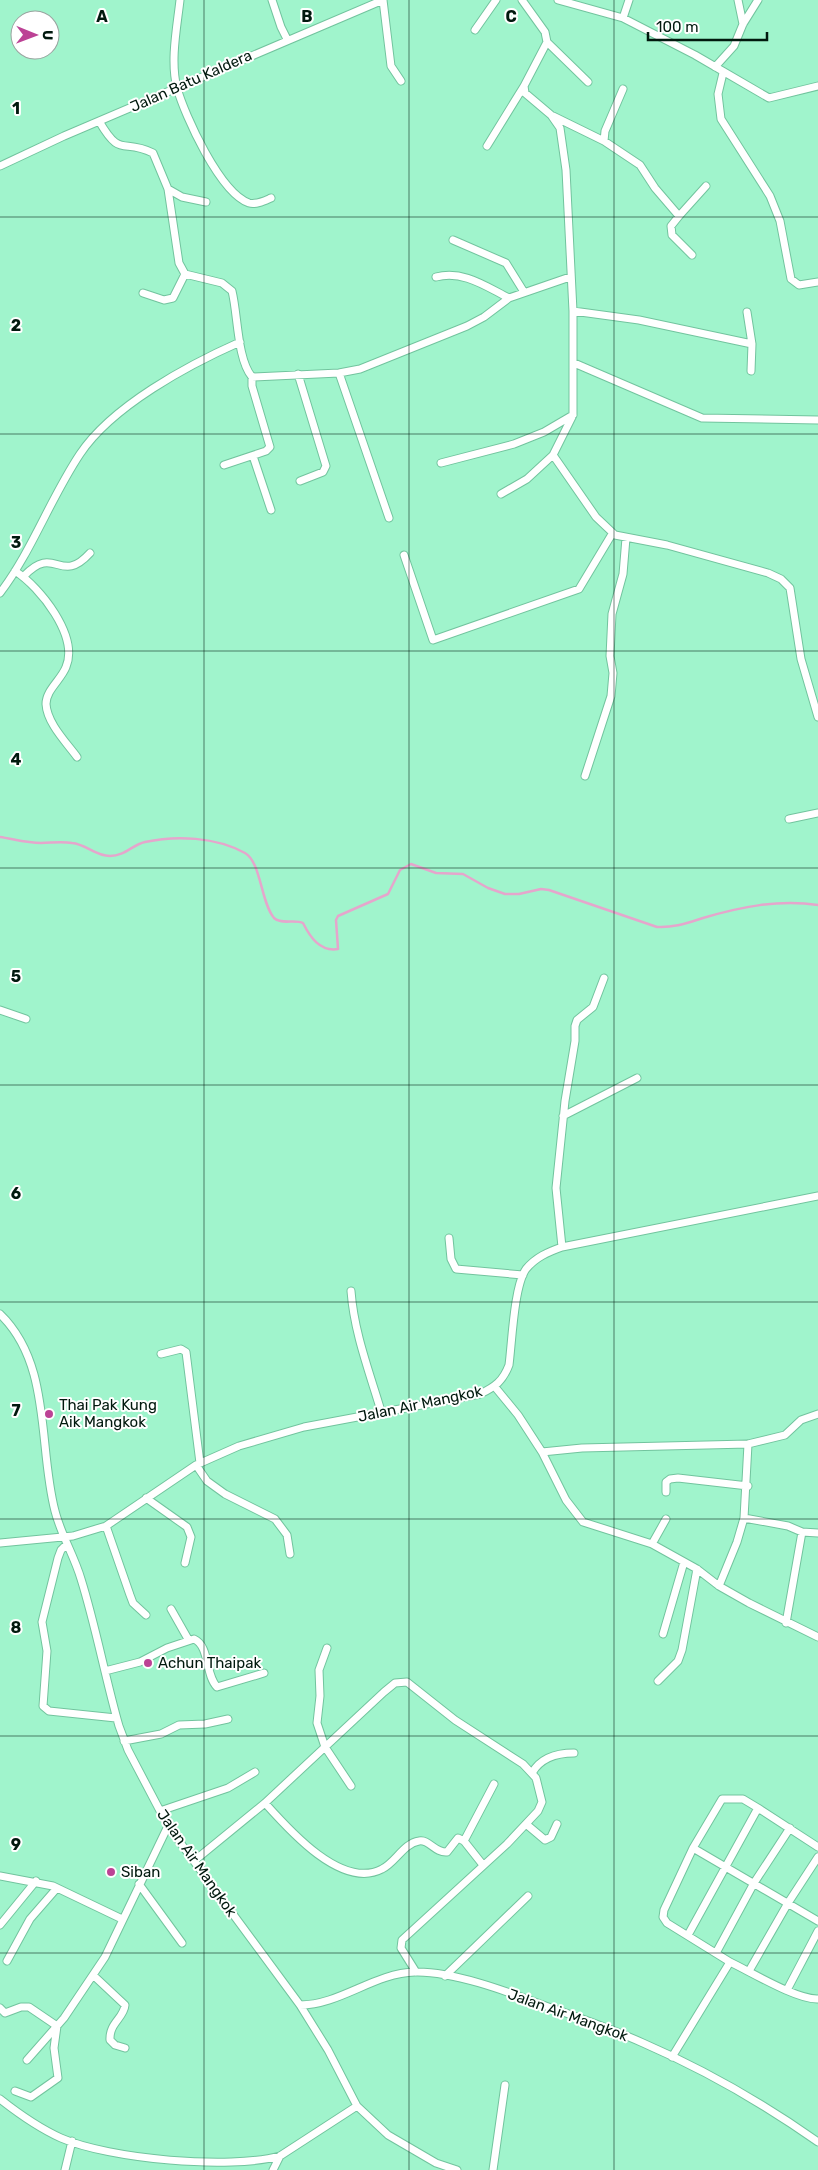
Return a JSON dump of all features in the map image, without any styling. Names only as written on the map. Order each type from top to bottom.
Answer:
[{"type":"street","points":[[180,0],[176,59],[177,88],[211,164],[224,184],[248,203],[256,204],[271,198]]},
{"type":"street","points":[[272,0],[287,39]]},
{"type":"street","points":[[383,0],[391,66],[401,81]]},
{"type":"street","name":"Jalan Batu Kaldera","points":[[0,166],[287,39],[383,0]]},
{"type":"street","points":[[475,30],[496,0]]},
{"type":"street","points":[[522,0],[545,32],[547,42],[588,82]]},
{"type":"street","points":[[558,0],[623,18],[715,67],[768,98],[818,86]]},
{"type":"street","points":[[623,18],[628,0]]},
{"type":"street","points":[[738,0],[743,24]]},
{"type":"street","points":[[715,67],[734,46],[743,24],[758,0]]},
{"type":"street","points":[[487,146],[524,86],[547,42]]},
{"type":"street","points":[[723,73],[718,94],[721,118],[770,196],[780,221],[791,279],[799,285],[818,282]]},
{"type":"street","points":[[524,86],[525,93],[529,98],[551,115],[604,141],[640,164],[655,188],[679,216]]},
{"type":"street","points":[[604,141],[605,131],[623,89]]},
{"type":"street","points":[[501,494],[527,479],[553,454],[574,415],[573,311],[566,170],[562,136],[551,115]]},
{"type":"street","points":[[99,121],[110,140],[120,146],[145,149],[153,153],[168,189],[179,263],[185,274],[222,283],[228,286],[234,298],[240,342],[248,372],[252,378],[252,386],[270,447],[266,451],[253,456],[224,464]]},
{"type":"street","points":[[692,255],[672,235],[671,226],[706,186]]},
{"type":"street","points":[[168,189],[182,197],[206,202]]},
{"type":"street","points":[[453,240],[506,264],[524,292]]},
{"type":"street","points":[[143,293],[164,300],[173,298],[185,274]]},
{"type":"street","points":[[436,277],[447,274],[471,279],[509,298]]},
{"type":"street","points":[[252,378],[339,373],[360,369],[467,326],[484,317],[509,298],[570,277]]},
{"type":"street","points":[[573,311],[639,320],[752,344]]},
{"type":"street","points":[[747,312],[752,344],[751,371]]},
{"type":"street","points":[[0,593],[15,571],[79,456],[93,436],[132,404],[170,378],[209,356],[240,342]]},
{"type":"street","points":[[574,363],[702,418],[818,420]]},
{"type":"street","points":[[339,373],[389,518]]},
{"type":"street","points":[[298,374],[326,466],[322,472],[300,481]]},
{"type":"street","points":[[441,463],[514,444],[544,432],[574,415]]},
{"type":"street","points":[[553,454],[596,516],[612,534],[675,547],[768,573],[781,579],[790,588],[801,659],[818,717]]},
{"type":"street","points":[[253,456],[271,510]]},
{"type":"street","points":[[404,555],[433,640],[579,589],[612,534]]},
{"type":"street","points":[[585,776],[611,696],[613,673],[610,656],[612,614],[623,574],[626,538]]},
{"type":"street","points":[[24,576],[40,563],[49,562],[63,567],[73,567],[80,564],[90,553]]},
{"type":"street","points":[[15,571],[24,576],[61,624],[66,639],[68,658],[66,668],[46,699],[46,706],[54,725],[77,757]]},
{"type":"street","points":[[789,819],[818,814]]},
{"type":"street","points":[[562,1247],[556,1188],[563,1116],[575,1040],[575,1022],[593,1007],[604,978]]},
{"type":"street","points":[[0,1010],[26,1019]]},
{"type":"street","points":[[563,1116],[636,1078]]},
{"type":"street","points":[[449,1238],[451,1259],[456,1268],[522,1275],[533,1262],[544,1254],[562,1247],[818,1196]]},
{"type":"street","name":"Jalan Air Mangkok","points":[[0,1543],[66,1541],[106,1526],[198,1464],[239,1446],[304,1427],[381,1411],[480,1394],[495,1387],[505,1376],[509,1365],[522,1275]]},
{"type":"street","points":[[350,1291],[352,1312],[381,1411]]},
{"type":"street","name":"Jalan Air Mangkok","points":[[0,1314],[9,1323],[25,1346],[40,1405],[55,1512],[83,1584],[116,1718],[124,1741],[168,1826],[300,2005],[328,2050],[357,2106],[388,2135],[436,2164],[457,2170]]},
{"type":"street","points":[[161,1354],[181,1349],[186,1352],[198,1464],[207,1481],[226,1494],[275,1519],[287,1534],[290,1554]]},
{"type":"street","points":[[495,1387],[518,1415],[542,1452],[566,1500],[577,1517],[590,1525],[652,1544],[696,1569],[719,1586],[786,1623],[818,1637]]},
{"type":"street","points":[[542,1452],[582,1448],[748,1444],[785,1435],[801,1420],[818,1414]]},
{"type":"street","points":[[719,1586],[738,1542],[744,1518],[748,1486],[748,1444]]},
{"type":"street","points":[[666,1492],[666,1482],[670,1479],[678,1478],[748,1486]]},
{"type":"street","points":[[146,1498],[187,1527],[190,1537],[185,1563]]},
{"type":"street","points":[[744,1518],[788,1526],[802,1532],[818,1533]]},
{"type":"street","points":[[652,1544],[666,1519]]},
{"type":"street","points":[[106,1526],[133,1603],[146,1615]]},
{"type":"street","points":[[786,1623],[802,1532]]},
{"type":"street","points":[[66,1541],[58,1558],[42,1622],[47,1651],[43,1706],[49,1711],[116,1718]]},
{"type":"street","points":[[663,1634],[684,1562]]},
{"type":"street","points":[[658,1680],[675,1665],[682,1650],[696,1569]]},
{"type":"street","points":[[171,1609],[188,1639]]},
{"type":"street","points":[[105,1671],[140,1662],[188,1639],[194,1639],[201,1643],[213,1681],[217,1687],[264,1673]]},
{"type":"street","points":[[327,1648],[319,1670],[320,1696],[317,1724],[325,1747],[351,1786]]},
{"type":"street","points":[[194,1861],[265,1803],[384,1692],[395,1683],[407,1682],[455,1720],[522,1764],[532,1773],[540,1791],[542,1802],[538,1811],[526,1824],[402,1940],[401,1948],[416,1972]]},
{"type":"street","points":[[124,1741],[161,1734],[179,1725],[205,1724],[228,1719]]},
{"type":"street","points":[[532,1773],[545,1759],[564,1753],[574,1753]]},
{"type":"street","points":[[160,1811],[228,1788],[255,1772]]},
{"type":"street","points":[[464,1841],[494,1784]]},
{"type":"street","points":[[818,1846],[744,1799],[722,1799],[693,1848],[664,1910],[663,1918],[667,1923],[730,1962],[787,1990],[812,1999],[818,1999]]},
{"type":"street","points":[[265,1803],[282,1822],[329,1862],[347,1872],[371,1873],[382,1870],[410,1845],[418,1841],[424,1841],[442,1852],[446,1852],[458,1838],[464,1841],[484,1865]]},
{"type":"street","points":[[688,1935],[758,1808]]},
{"type":"street","points":[[526,1824],[545,1840],[551,1837],[557,1824]]},
{"type":"street","points":[[27,2060],[57,2026],[105,1957],[168,1826]]},
{"type":"street","points":[[716,1953],[754,1883],[790,1828]]},
{"type":"street","points":[[693,1848],[818,1921]]},
{"type":"street","points":[[749,1971],[788,1903],[818,1857]]},
{"type":"street","points":[[0,1876],[36,1881],[57,1888],[122,1919]]},
{"type":"street","points":[[0,1925],[36,1881]]},
{"type":"street","points":[[139,1884],[182,1943]]},
{"type":"street","points":[[7,1960],[30,1919],[57,1888]]},
{"type":"street","points":[[445,1976],[528,1896]]},
{"type":"street","points":[[787,1990],[818,1931]]},
{"type":"street","points":[[672,2057],[730,1962]]},
{"type":"street","name":"Jalan Air Mangkok","points":[[300,2005],[323,2003],[370,1982],[396,1974],[416,1972],[445,1976],[526,1998],[643,2042],[723,2084],[818,2142]]},
{"type":"street","points":[[93,1975],[125,2005],[124,2010],[110,2030],[110,2040],[115,2045],[126,2048]]},
{"type":"street","points":[[0,2008],[6,2013],[21,2007],[29,2007],[57,2026]]},
{"type":"street","points":[[15,2091],[31,2097],[58,2078],[54,2048],[57,2026]]},
{"type":"street","points":[[493,2170],[505,2085]]},
{"type":"street","points":[[0,2099],[25,2117],[72,2141],[111,2151],[188,2164],[219,2165],[271,2160],[357,2106]]},
{"type":"street","points":[[65,2170],[72,2141]]},
{"type":"street","points":[[273,2170],[280,2156]]},
{"type":"waterway","points":[[0,837],[36,843],[64,842],[77,844],[100,854],[110,856],[115,856],[145,842],[183,838],[209,841],[234,848],[245,853],[250,858],[258,874],[266,903],[274,918],[280,921],[303,923],[316,942],[321,946],[332,949],[338,949],[336,920],[338,916],[388,894],[400,870],[411,864],[436,873],[463,874],[488,888],[505,894],[519,894],[541,889],[549,890],[657,927],[680,925],[731,910],[760,905],[789,903],[818,905]]},
{"type":"place","name":"Thai Pak Kung Aik Mangkok","points":[[49,1414]]},
{"type":"place","name":"Achun Thaipak","points":[[148,1663]]},
{"type":"place","name":"Siban","points":[[111,1872]]}]
